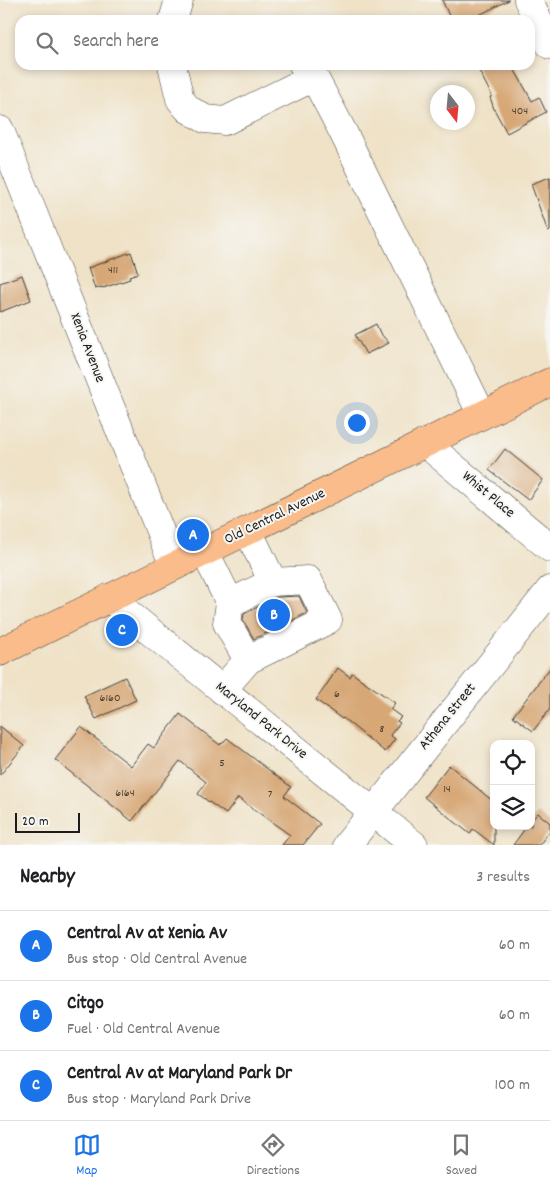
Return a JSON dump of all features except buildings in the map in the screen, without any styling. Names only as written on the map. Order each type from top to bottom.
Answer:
[{"type":"main road","name":"Old Central Avenue","points":[[0,652],[550,382]]},
{"type":"street","points":[[175,15],[180,0]]},
{"type":"street","points":[[528,0],[550,45]]},
{"type":"street","points":[[173,70],[180,99],[188,109],[205,119],[225,121],[308,71],[371,188],[482,415]]},
{"type":"street","name":"Xenia Avenue","points":[[0,130],[174,566]]},
{"type":"street","name":"Whist Place","points":[[425,443],[550,548]]},
{"type":"street","points":[[248,531],[273,582]]},
{"type":"street","points":[[204,552],[230,603],[226,623],[248,660]]},
{"type":"street","points":[[222,690],[248,660],[328,620],[308,580],[273,582],[230,603]]},
{"type":"street","name":"Athena Street","points":[[347,845],[550,590]]},
{"type":"street","name":"Maryland Park Drive","points":[[109,598],[414,845]]},
{"type":"place","name":"Central Av at Xenia Av","points":[[193,535]]},
{"type":"place","name":"Citgo","points":[[274,615]]},
{"type":"place","name":"Central Av at Maryland Park Dr","points":[[122,630]]}]
